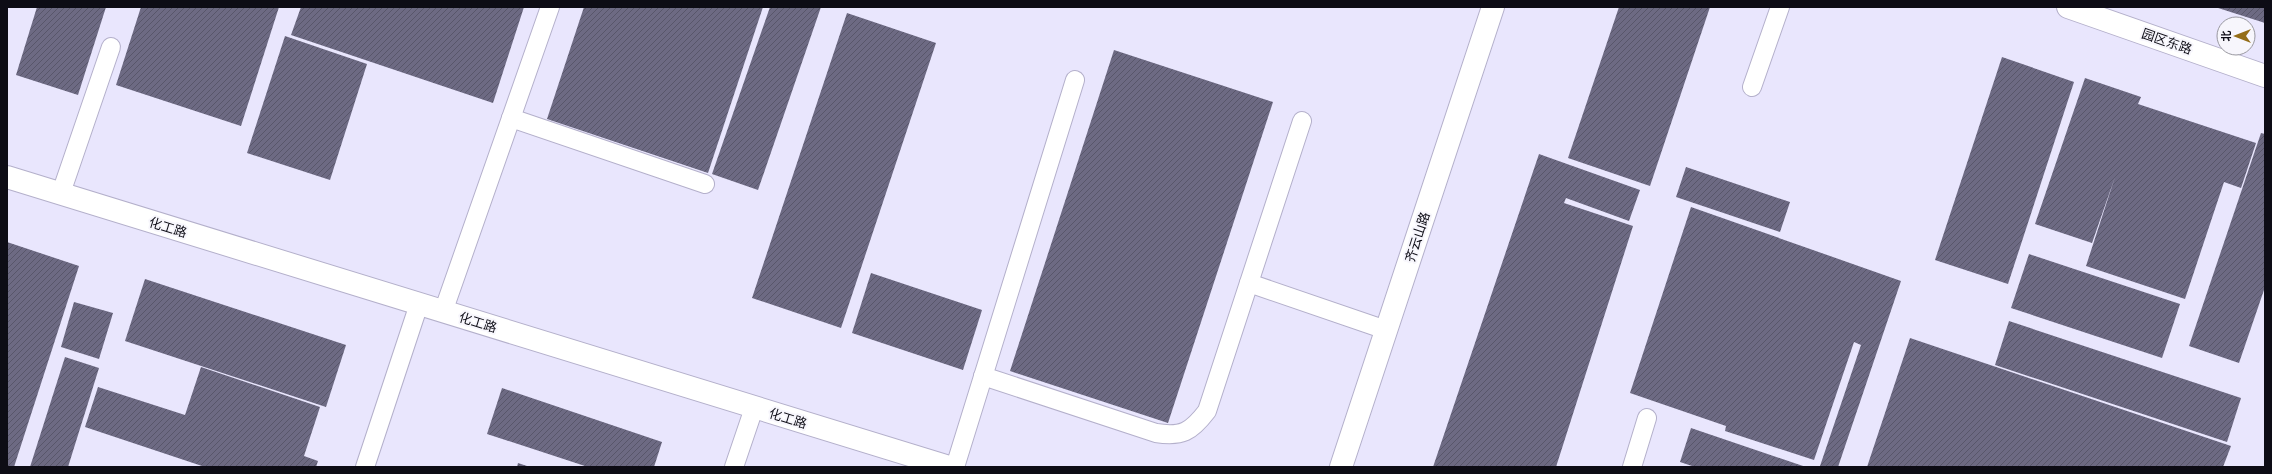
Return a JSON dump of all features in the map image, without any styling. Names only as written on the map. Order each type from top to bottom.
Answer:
[{"type":"street","name":"齐云山路","points":[[1341,467],[1493,7]]},
{"type":"street","name":"园区东路","points":[[2068,7],[2265,76]]},
{"type":"street","name":"化工路","points":[[7,177],[949,467]]},
{"type":"lane","points":[[443,312],[550,7]]},
{"type":"lane","points":[[1752,88],[1780,7]]},
{"type":"lane","points":[[61,193],[111,47]]},
{"type":"lane","points":[[955,467],[1075,80]]},
{"type":"lane","points":[[511,118],[705,184]]},
{"type":"lane","points":[[983,376],[1156,433],[1173,435],[1187,432],[1199,422],[1207,411],[1302,121]]},
{"type":"lane","points":[[1249,283],[1386,330]]},
{"type":"lane","points":[[365,467],[419,304]]},
{"type":"lane","points":[[734,467],[754,408]]},
{"type":"lane","points":[[1632,467],[1647,418]]},
{"type":"building","points":[[37,7],[106,7],[78,95],[16,75]]},
{"type":"building","points":[[141,7],[279,7],[241,126],[116,85]]},
{"type":"building","points":[[301,7],[524,7],[493,103],[291,35]]},
{"type":"building","points":[[584,7],[763,7],[708,173],[547,119]]},
{"type":"building","points":[[770,7],[821,7],[758,190],[712,174]]},
{"type":"building","points":[[1619,7],[1710,7],[1650,186],[1568,158]]},
{"type":"building","points":[[2215,7],[2265,7],[2265,23],[2256,20],[2256,16],[2243,16]]},
{"type":"building","points":[[847,13],[936,43],[841,328],[752,298]]},
{"type":"building","points":[[285,36],[367,64],[330,180],[247,153]]},
{"type":"building","points":[[1114,50],[1273,102],[1168,423],[1010,371]]},
{"type":"building","points":[[2002,57],[2074,82],[2008,284],[1935,260]]},
{"type":"building","points":[[2085,78],[2141,97],[2138,104],[2256,143],[2241,188],[2224,182],[2185,299],[2086,266],[2115,177],[2092,243],[2035,224]]},
{"type":"building","points":[[2261,133],[2265,134],[2265,287],[2239,363],[2189,346]]},
{"type":"building","points":[[1539,154],[1640,190],[1629,221],[1566,198],[1564,203],[1633,226],[1556,467],[1433,467]]},
{"type":"building","points":[[1686,167],[1790,202],[1780,232],[1676,197]]},
{"type":"building","points":[[1691,207],[1901,281],[1838,467],[1820,466],[1861,345],[1854,342],[1814,460],[1725,431],[1726,426],[1630,393]]},
{"type":"building","points":[[7,242],[79,266],[14,467],[7,467]]},
{"type":"building","points":[[2029,254],[2180,304],[2162,358],[2011,308]]},
{"type":"building","points":[[871,273],[982,310],[963,370],[852,333]]},
{"type":"building","points":[[145,279],[346,345],[326,407],[125,341]]},
{"type":"building","points":[[74,302],[113,313],[99,359],[61,347]]},
{"type":"building","points":[[2009,321],[2241,398],[2227,442],[1995,365]]},
{"type":"building","points":[[1910,338],[2231,446],[2223,467],[1867,467]]},
{"type":"building","points":[[65,357],[99,368],[68,467],[30,467]]},
{"type":"building","points":[[201,367],[320,407],[304,456],[318,461],[316,467],[205,467],[85,427],[98,387],[185,415]]},
{"type":"building","points":[[502,388],[662,442],[654,467],[588,467],[487,434]]},
{"type":"building","points":[[1691,428],[1806,467],[1695,467],[1680,462]]},
{"type":"building","points":[[518,463],[530,467],[517,467]]}]
